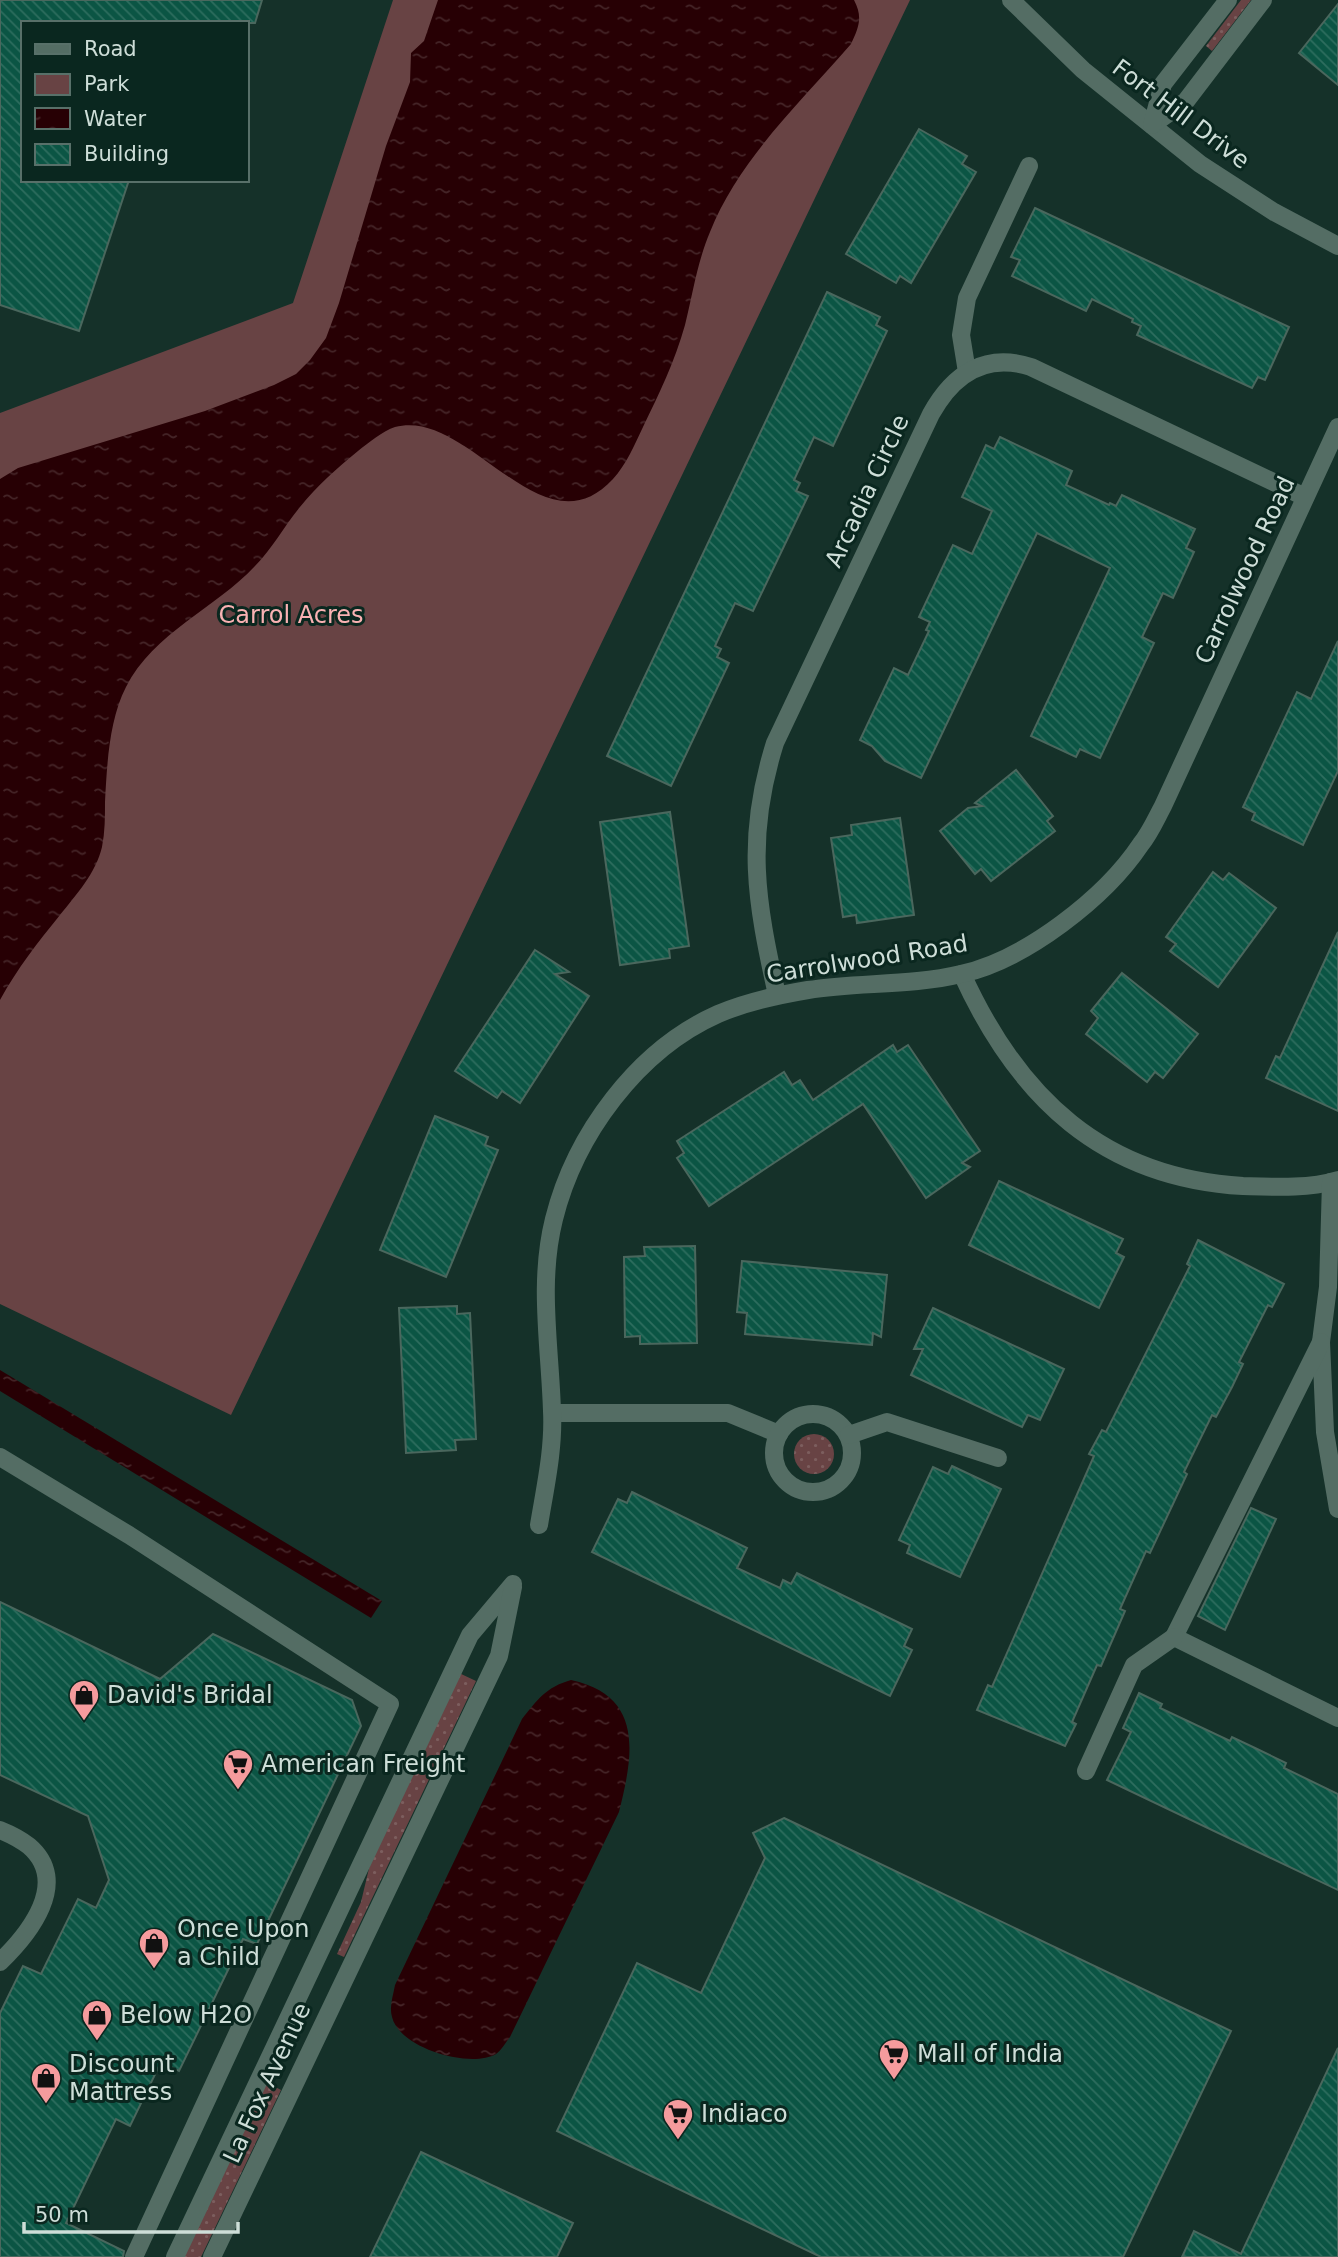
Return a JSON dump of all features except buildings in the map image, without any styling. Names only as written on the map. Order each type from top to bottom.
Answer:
[{"type":"street","name":"Fort Hill Drive","points":[[1011,0],[1083,70],[1221,177],[1274,212],[1338,246]]},
{"type":"street","points":[[1152,125],[1163,84],[1228,0]]},
{"type":"street","points":[[1152,125],[1186,101],[1263,0]]},
{"type":"street","points":[[967,372],[961,335],[967,298],[1028,166]]},
{"type":"street","name":"Arcadia Circle","points":[[777,995],[763,925],[755,863],[758,808],[766,771],[775,743],[941,395],[967,372],[997,363],[1014,362],[1031,367],[1305,497]]},
{"type":"street","name":"Carrolwood Road","points":[[539,1525],[553,1413],[545,1302],[546,1262],[554,1218],[567,1180],[583,1146],[631,1078],[658,1052],[687,1031],[718,1014],[777,995],[810,989],[903,982],[962,974],[996,962],[1033,943],[1074,915],[1112,880],[1141,845],[1163,806],[1338,427]]},
{"type":"street","points":[[962,974],[978,1008],[1019,1073],[1055,1111],[1093,1139],[1151,1168],[1202,1182],[1278,1188],[1335,1181],[1333,1286],[1321,1342],[1174,1637],[1134,1665],[1086,1771]]},
{"type":"street","points":[[1321,1342],[1325,1432],[1338,1509]]},
{"type":"street","points":[[553,1413],[728,1413],[779,1434]]},
{"type":"street","points":[[820,1414],[842,1425],[849,1435],[853,1448],[852,1462],[838,1485],[826,1491],[812,1493],[788,1484],[779,1473],[774,1460],[774,1447],[786,1424],[796,1418],[820,1414]]},
{"type":"street","points":[[849,1435],[887,1422],[998,1458]]},
{"type":"street","points":[[0,1457],[129,1535],[390,1704],[134,2257]]},
{"type":"street","name":"La Fox Avenue","points":[[175,2257],[470,1635],[513,1584],[499,1656],[212,2257]]},
{"type":"street","points":[[1174,1637],[1338,1718]]},
{"type":"street","points":[[0,1830],[29,1846],[45,1869],[46,1883],[45,1899],[39,1914],[19,1944],[0,1962]]},
{"type":"green space","name":"Carrol Acres","points":[[393,0],[910,0],[231,1415],[0,1304],[0,413],[293,303]]},
{"type":"green space","points":[[1241,0],[1251,0],[1212,51],[1206,46]]},
{"type":"green space","points":[[814,1434],[828,1440],[834,1454],[828,1468],[814,1474],[800,1468],[794,1454],[800,1440]]},
{"type":"green space","points":[[459,1673],[476,1681],[344,1957],[337,1954],[361,1902],[371,1860]]},
{"type":"green space","points":[[266,2082],[281,2090],[201,2257],[182,2257]]},
{"type":"water","points":[[438,0],[854,0],[859,17],[851,44],[772,133],[722,205],[702,255],[685,325],[672,364],[633,447],[613,479],[586,498],[559,501],[532,491],[450,438],[423,427],[390,429],[342,464],[294,514],[255,566],[168,636],[138,668],[120,700],[112,728],[104,836],[99,857],[85,883],[28,956],[0,1000],[0,479],[18,468],[205,411],[274,385],[296,374],[310,360],[326,338],[339,303],[386,146],[410,82],[411,53],[424,41]]},
{"type":"water","points":[[0,1370],[382,1601],[371,1618],[0,1391]]},
{"type":"water","points":[[571,1680],[595,1688],[612,1700],[622,1714],[628,1731],[629,1750],[628,1770],[619,1812],[510,2037],[496,2054],[484,2058],[470,2059],[437,2053],[408,2038],[397,2028],[391,2009],[395,1985],[522,1719],[548,1690]]},
{"type":"place","name":"David's Bridal","points":[[84,1722]]},
{"type":"place","name":"American Freight","points":[[238,1791]]},
{"type":"place","name":"Once Upon a Child","points":[[154,1970]]},
{"type":"place","name":"Below H2O","points":[[97,2042]]},
{"type":"place","name":"Mall of India","points":[[894,2081]]},
{"type":"place","name":"Discount Mattress","points":[[46,2105]]},
{"type":"place","name":"Indiaco","points":[[678,2141]]}]
